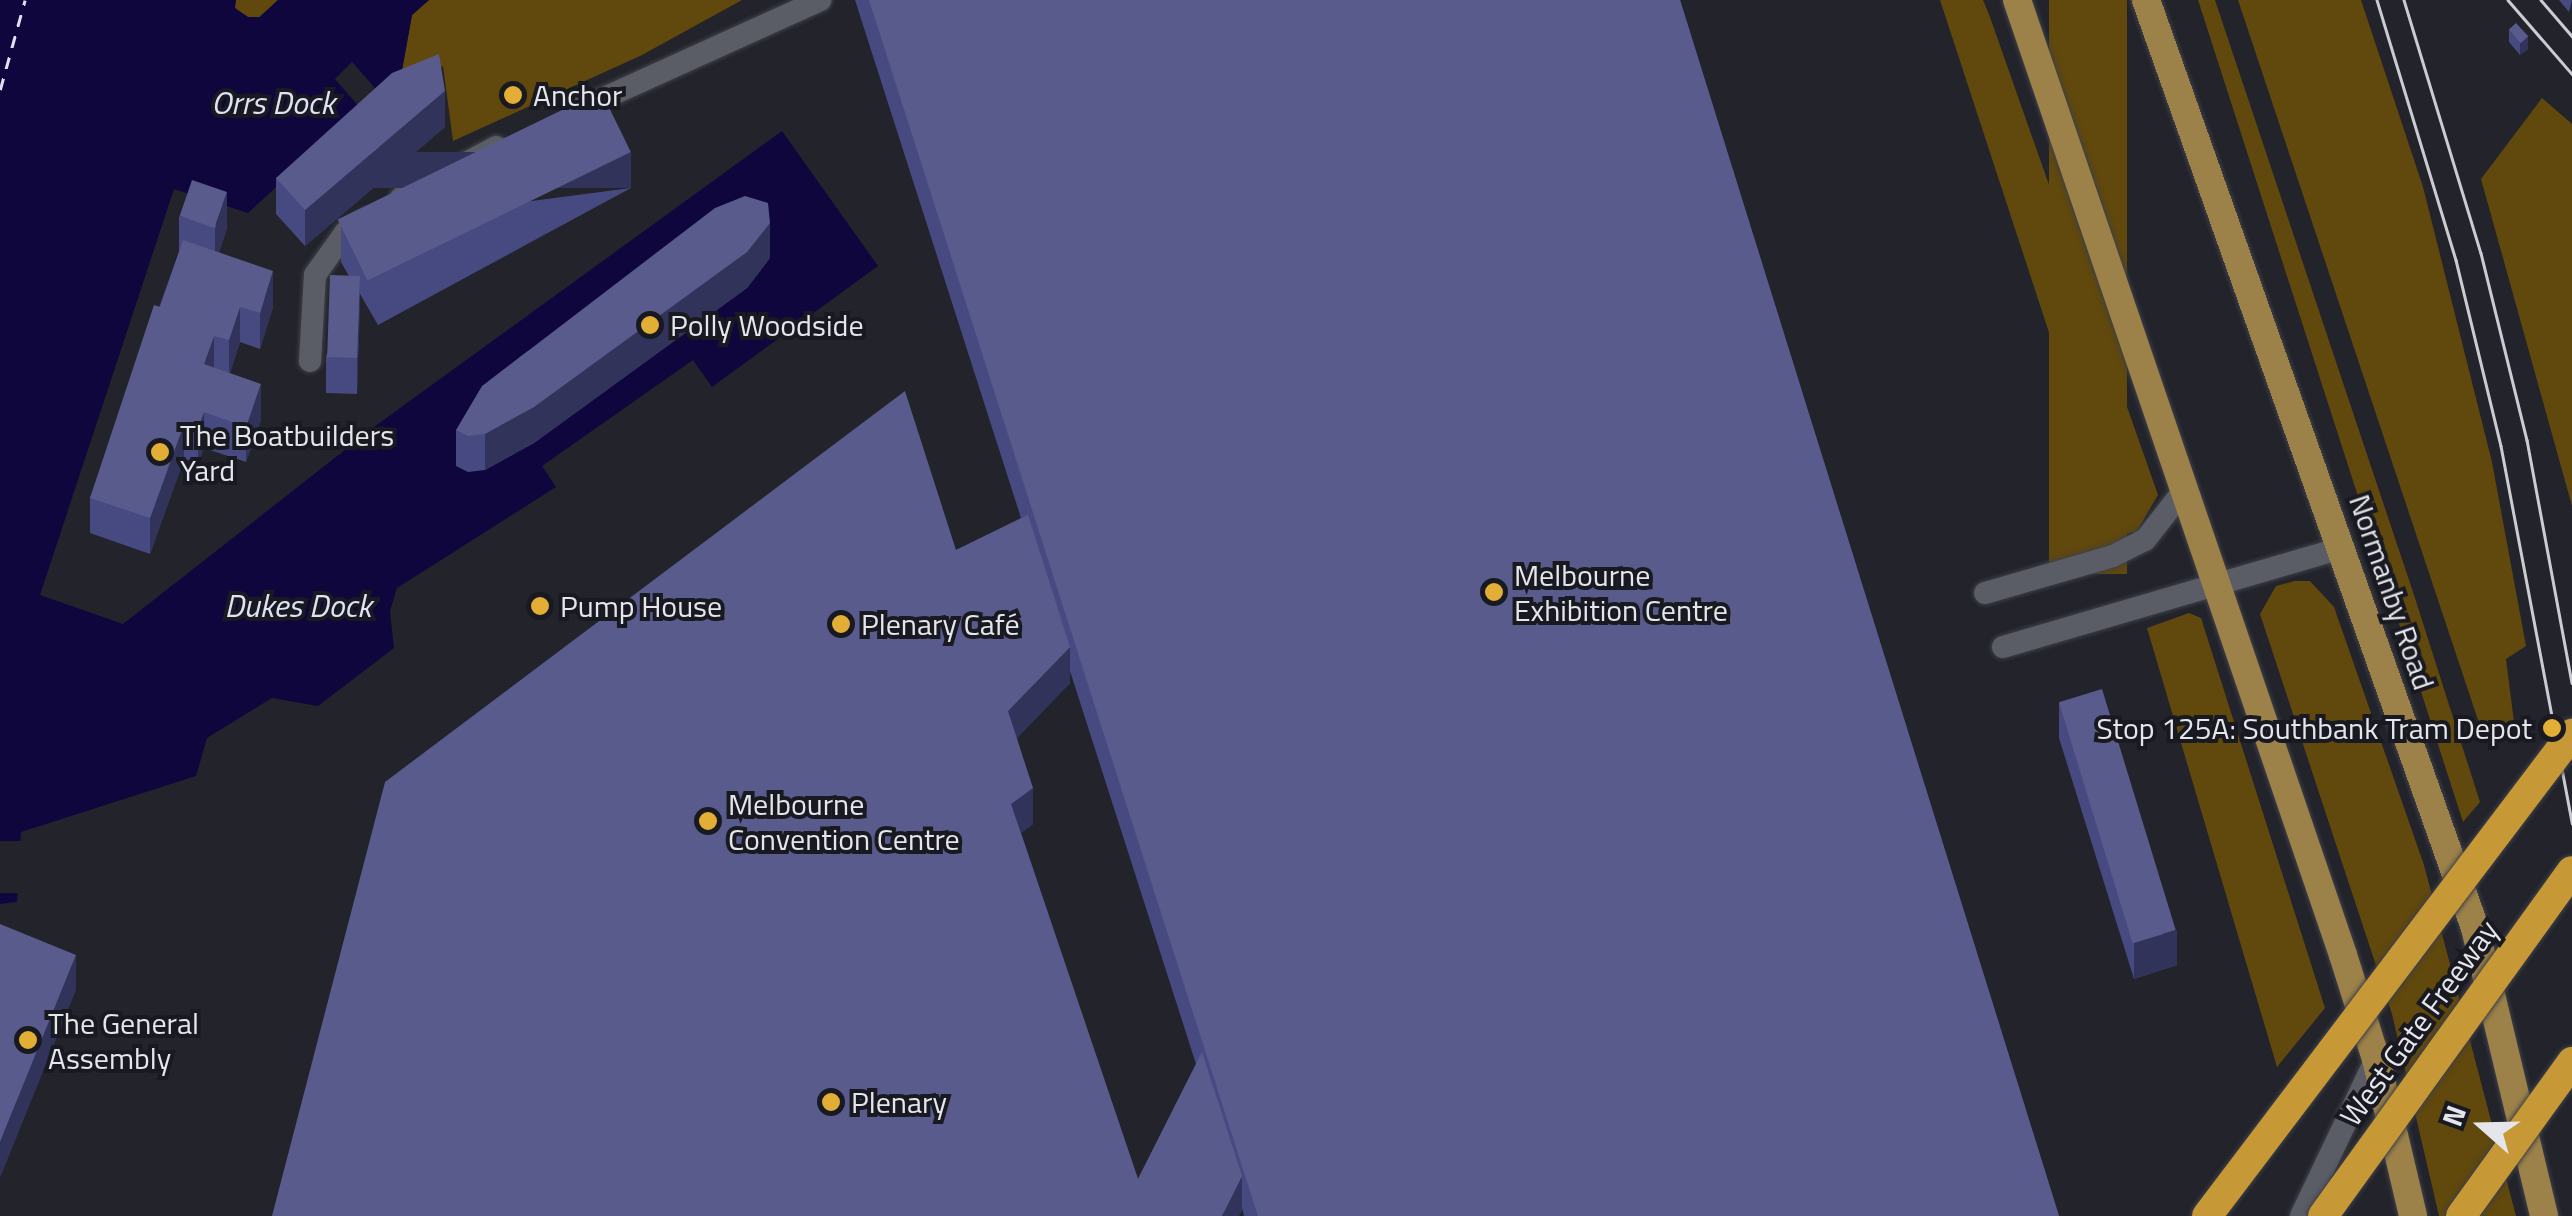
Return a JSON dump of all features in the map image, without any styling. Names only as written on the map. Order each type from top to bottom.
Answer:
[{"type":"highway","points":[[2207,1216],[2572,734]]},
{"type":"highway","name":"West Gate Freeway","points":[[2323,1216],[2572,871]]},
{"type":"highway","points":[[2460,1216],[2572,1065]]},
{"type":"highway","points":[[2481,1216],[2572,1065]]},
{"type":"main road","points":[[2018,0],[2184,490],[2220,583],[2376,1059],[2412,1216]]},
{"type":"main road","name":"Normanby Road","points":[[2146,0],[2474,928],[2544,1216]]},
{"type":"lane","points":[[564,116],[820,0]]},
{"type":"lane","points":[[310,361],[315,276],[345,234],[442,172],[512,140]]},
{"type":"lane","points":[[1986,593],[2114,556],[2146,540],[2184,490]]},
{"type":"lane","points":[[2003,647],[2341,548]]},
{"type":"lane","points":[[2301,1216],[2376,1059]]},
{"type":"shaded area","points":[[236,0],[278,0],[259,17],[248,17],[234,8]]},
{"type":"shaded area","points":[[429,0],[742,0],[642,55],[453,141],[443,66],[399,87],[412,15]]},
{"type":"shaded area","points":[[1940,0],[1983,0],[1990,17],[2158,495],[2137,531],[2116,537]]},
{"type":"shaded area","points":[[2049,0],[2127,0],[2127,574],[2049,574]]},
{"type":"shaded area","points":[[2198,0],[2215,0],[2414,595],[2480,802],[2463,822]]},
{"type":"shaded area","points":[[2238,0],[2361,0],[2423,187],[2492,462],[2526,646],[2506,659],[2514,722],[2481,729]]},
{"type":"shaded area","points":[[2542,98],[2572,124],[2572,506],[2481,179]]},
{"type":"shaded area","points":[[2310,581],[2334,607],[2424,865],[2516,1216],[2439,1216],[2392,1014],[2260,614],[2276,586]]},
{"type":"shaded area","points":[[2189,613],[2201,618],[2325,1008],[2277,1067],[2147,628]]},
{"type":"water","points":[[0,0],[236,0],[235,8],[248,17],[260,17],[278,0],[429,0],[412,15],[399,87],[381,95],[352,62],[335,79],[361,109],[248,213],[174,189],[40,595],[123,624],[378,424],[782,131],[878,266],[712,387],[693,360],[542,466],[556,487],[397,588],[390,611],[394,648],[318,706],[272,698],[207,738],[196,776],[21,832],[17,902],[0,904]]},
{"type":"pier","points":[[0,841],[25,841],[25,893],[0,893]]},
{"type":"building","name":"Melbourne Exhibition Centre","points":[[869,0],[1680,0],[2059,1216],[1258,1216]]},
{"type":"building","points":[[2516,23],[2528,36],[2521,43],[2509,30]]},
{"type":"building","points":[[439,54],[445,91],[305,210],[276,178],[392,73]]},
{"type":"building","points":[[601,91],[631,152],[367,281],[338,219]]},
{"type":"building","points":[[192,180],[227,192],[215,228],[180,216]]},
{"type":"building","points":[[745,196],[768,203],[770,223],[747,252],[534,407],[485,434],[468,436],[456,430],[482,386],[715,208]]},
{"type":"building","points":[[183,240],[273,271],[260,313],[240,307],[229,340],[214,336],[204,364],[261,384],[246,427],[204,412],[198,428],[184,424],[150,518],[90,498],[154,305],[160,307]]},
{"type":"building","points":[[330,275],[360,276],[357,358],[327,357]]},
{"type":"building","name":"Melbourne Convention Centre","points":[[905,391],[956,550],[1028,515],[1070,647],[1008,711],[1033,788],[1011,804],[1138,1179],[1202,1052],[1242,1176],[1222,1216],[272,1216],[385,782]]},
{"type":"building","points":[[2102,689],[2176,930],[2133,943],[2059,702]]},
{"type":"building","name":"The General Assembly","points":[[0,924],[76,955],[0,1142]]},
{"type":"ferry route","points":[[0,90],[25,0]]},
{"type":"tram line","points":[[2377,0],[2456,260],[2501,446],[2572,823]]},
{"type":"tram line","points":[[2404,0],[2481,253],[2527,440],[2572,683]]},
{"type":"tram line","points":[[2508,0],[2572,74]]},
{"type":"tram line","points":[[2541,0],[2572,36]]},
{"type":"place","name":"Anchor","points":[[513,95]]},
{"type":"place","name":"Polly Woodside","points":[[650,325]]},
{"type":"place","name":"The Boatbuilders Yard","points":[[160,452]]},
{"type":"place","name":"Melbourne Exhibition Centre","points":[[1494,592]]},
{"type":"place","name":"Pump House","points":[[540,606]]},
{"type":"place","name":"Plenary Café","points":[[841,624]]},
{"type":"place","name":"Stop 125A: Southbank Tram Depot","points":[[2552,728]]},
{"type":"place","name":"Melbourne Convention Centre","points":[[708,821]]},
{"type":"place","name":"The General Assembly","points":[[28,1040]]},
{"type":"place","name":"Plenary","points":[[831,1102]]},
{"type":"water label","name":"Orrs Dock","points":[[273,102]]},
{"type":"water label","name":"Dukes Dock","points":[[298,605]]}]
